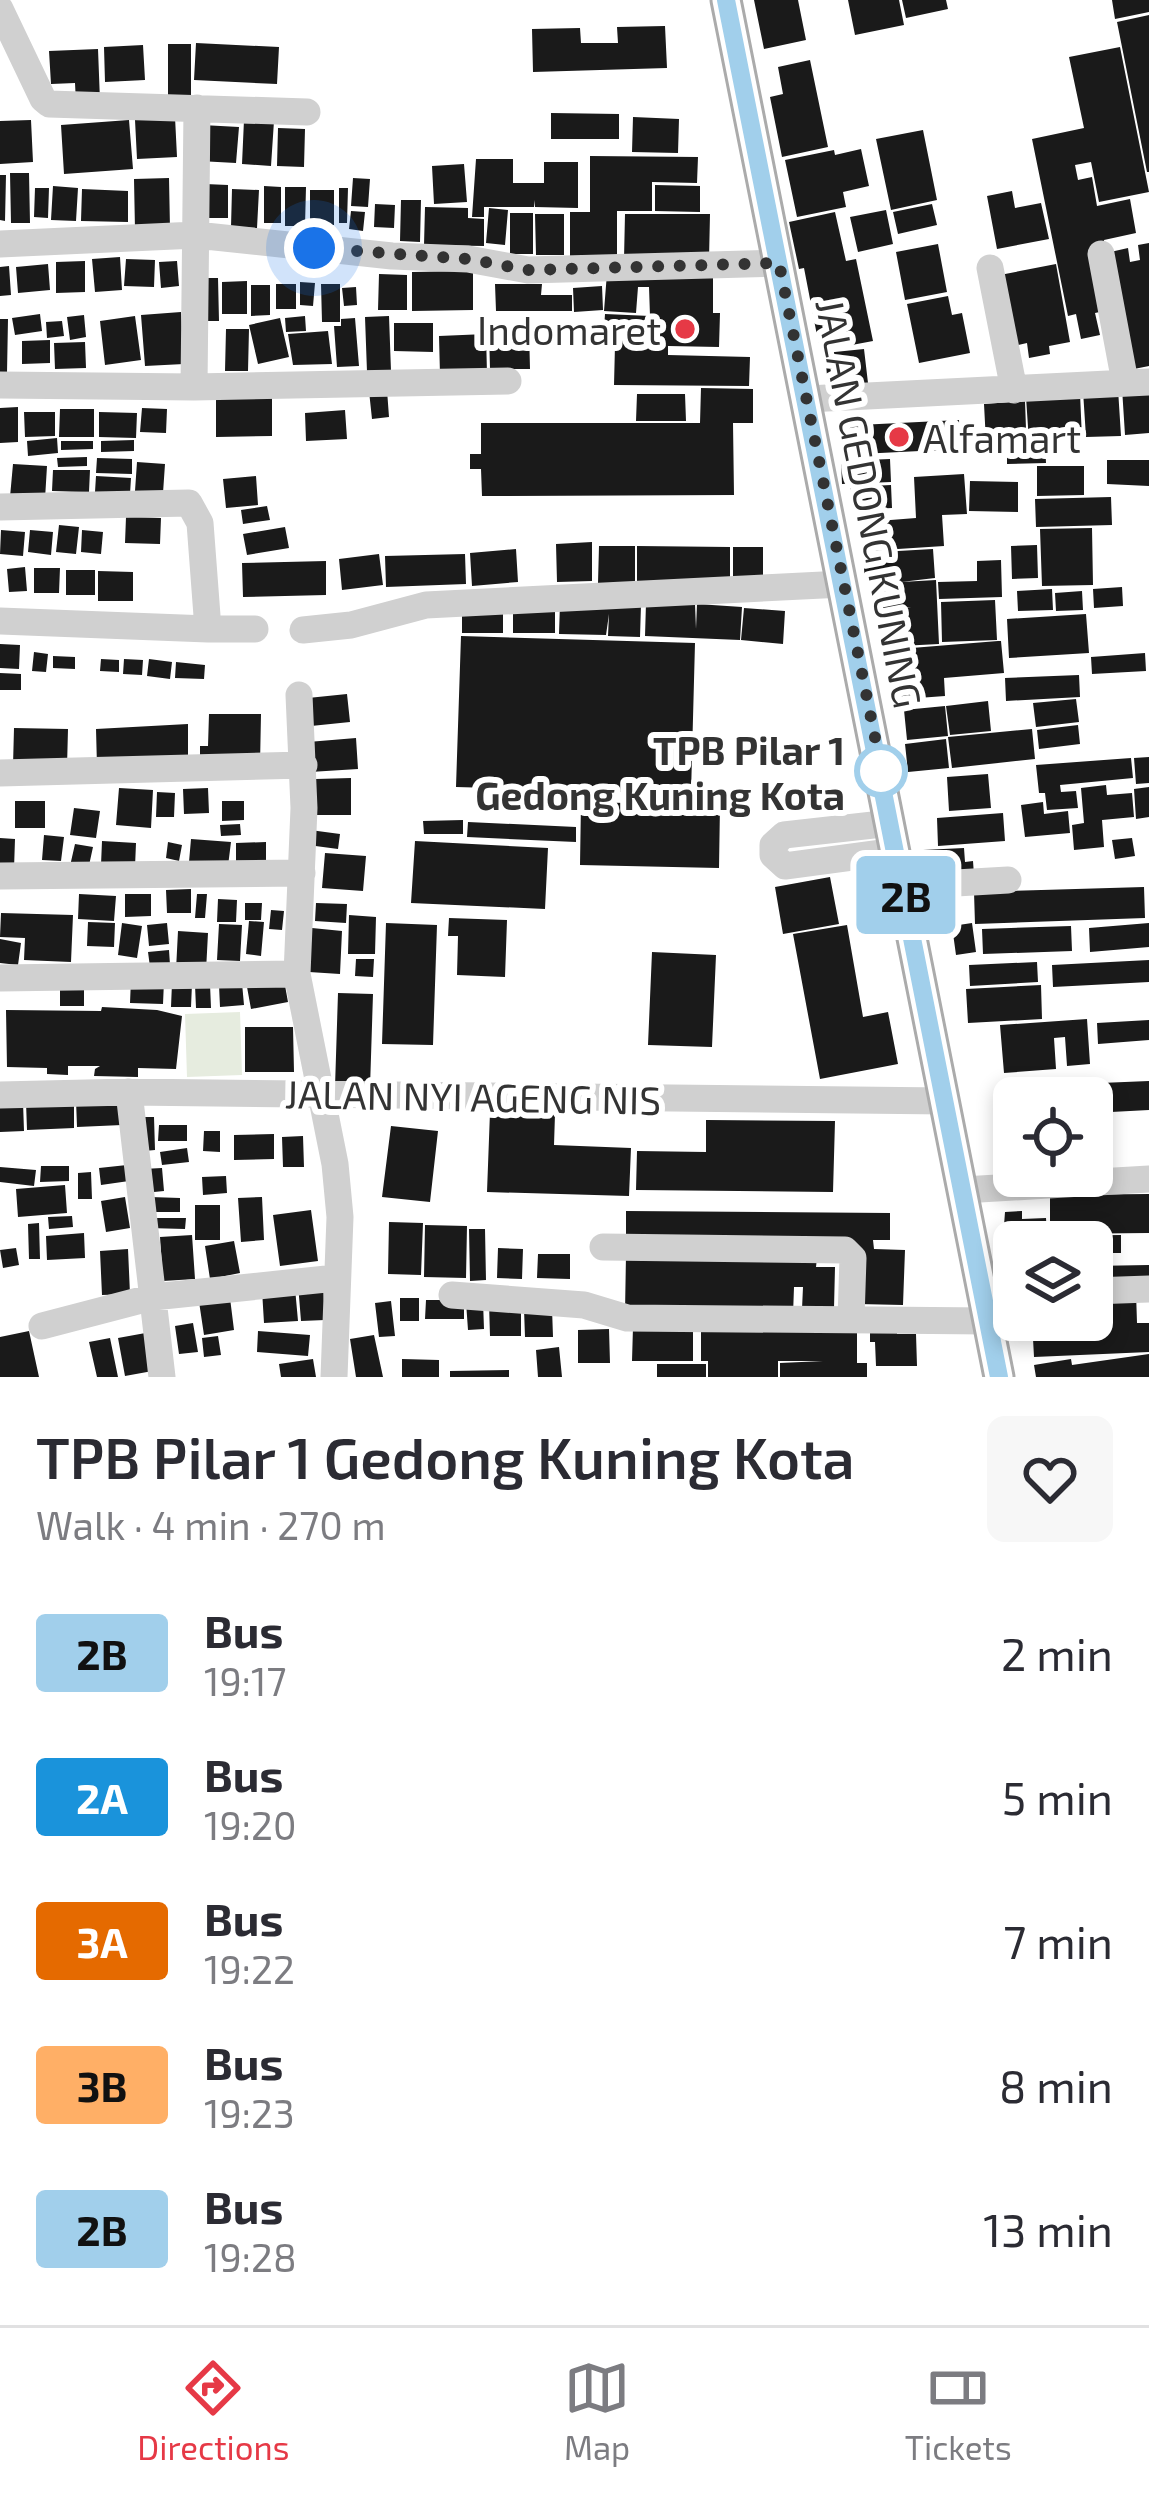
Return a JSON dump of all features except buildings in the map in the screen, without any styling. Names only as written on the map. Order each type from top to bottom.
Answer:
[{"type":"main road","name":"JALAN GEDONG KUNING","points":[[726,0],[963,1190],[993,1295]]},
{"type":"main road","name":"JALAN GEDONG KUNING","points":[[997,1341],[999,1377]]},
{"type":"street","points":[[0,9],[43,99],[50,104],[307,112]]},
{"type":"street","points":[[194,387],[197,108]]},
{"type":"street","points":[[0,244],[196,235],[392,256],[468,259],[528,270],[779,263]]},
{"type":"street","points":[[807,399],[1137,382],[1102,254]]},
{"type":"street","points":[[990,268],[1014,390]]},
{"type":"street","points":[[0,385],[508,381]]},
{"type":"street","points":[[0,507],[189,502],[200,523],[208,629]]},
{"type":"street","points":[[303,630],[351,625],[426,605],[844,584]]},
{"type":"street","points":[[0,621],[255,628]]},
{"type":"street","points":[[299,695],[304,765],[297,974],[323,1095],[338,1199],[334,1377]]},
{"type":"street","points":[[0,773],[304,765]]},
{"type":"street","points":[[0,876],[302,874]]},
{"type":"street","points":[[904,886],[1008,880]]},
{"type":"street","points":[[0,978],[297,974]]},
{"type":"street","points":[[129,1092],[162,1377]]},
{"type":"street","name":"JALAN NYI AGENG NIS","points":[[0,1095],[129,1092],[946,1101]]},
{"type":"street","points":[[963,1190],[1149,1179]]},
{"type":"street","points":[[603,1247],[845,1250],[853,1258],[851,1318]]},
{"type":"street","points":[[42,1326],[153,1297],[336,1278]]},
{"type":"street","points":[[1113,1290],[1149,1289]]},
{"type":"street","points":[[452,1295],[584,1305],[627,1318],[851,1318],[993,1302]]},
{"type":"shaded area","points":[[240,1012],[242,1075],[187,1077],[185,1014]]},
{"type":"bus line","name":"2B","points":[[726,0],[999,1377]]},
{"type":"place","name":"Indomaret","points":[[685,329]]},
{"type":"place","name":"Alfamart","points":[[899,437]]},
{"type":"place","name":"TPB Pilar 1 Gedong Kuning Kota","points":[[881,771]]},
{"type":"route","points":[[314,248],[468,259],[528,270],[779,263],[884,782],[881,771]]}]
